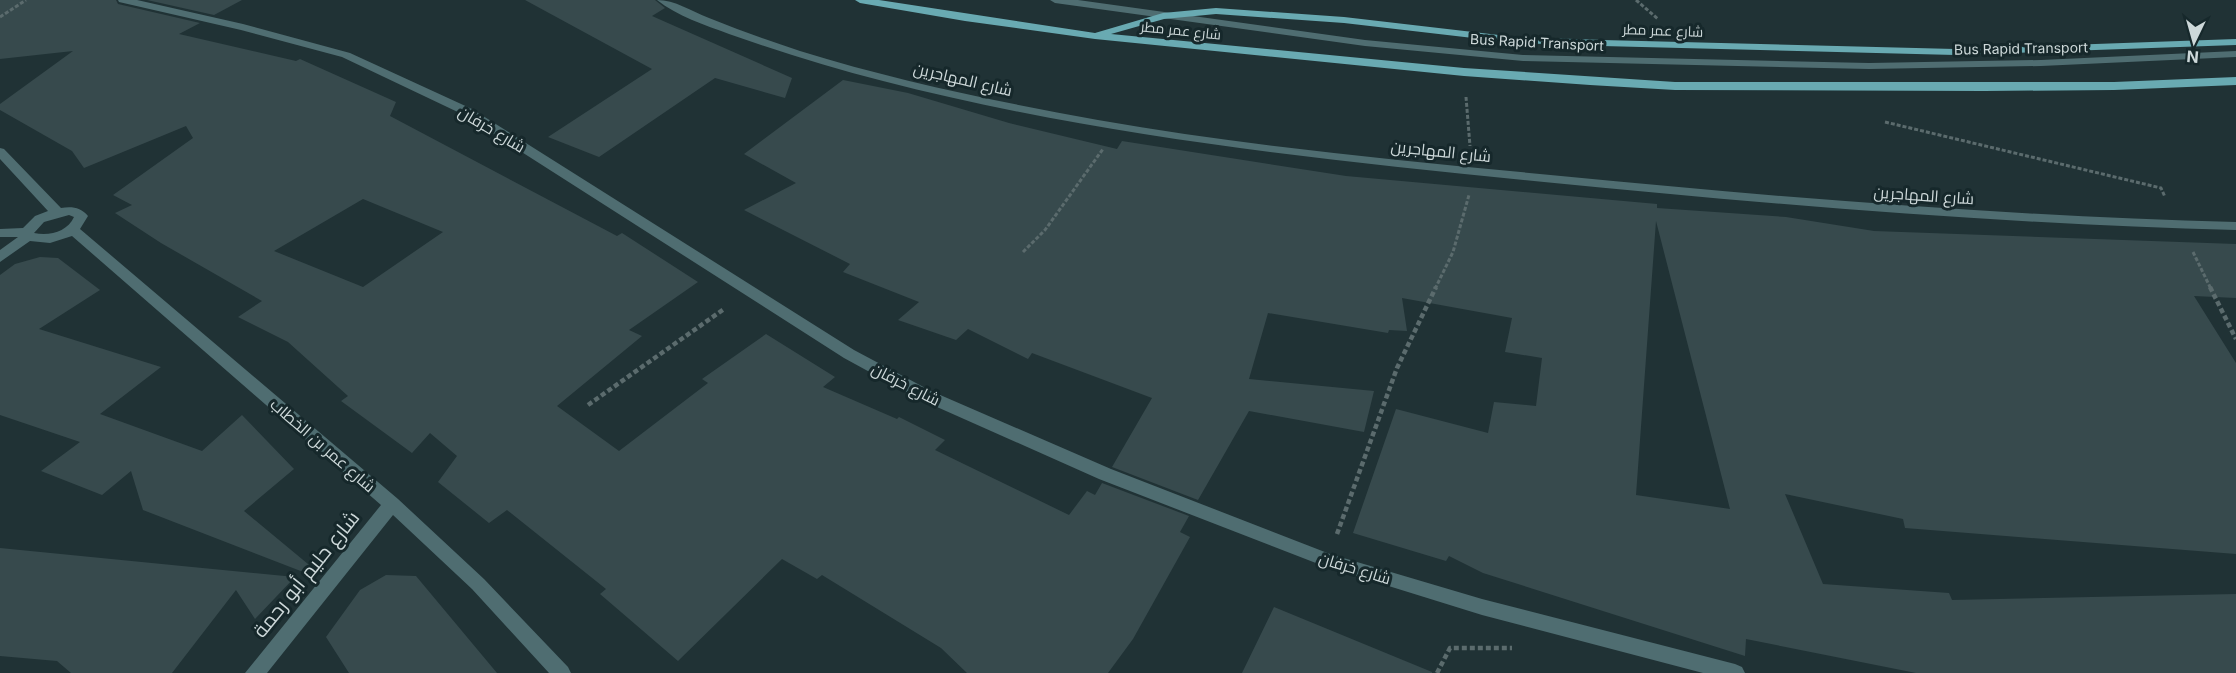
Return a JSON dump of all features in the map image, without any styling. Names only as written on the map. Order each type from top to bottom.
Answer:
[{"type":"main road","name":"شارع عمر مطر","points":[[860,0],[965,18],[1095,36],[1464,72],[1687,86],[2114,86],[2236,81]]},
{"type":"main road","name":"شارع عمر مطر","points":[[1095,36],[1163,16],[1190,11],[1216,11],[1344,20],[1516,40],[1710,46],[1955,52],[2236,42]]},
{"type":"street","name":"شارع خرفان","points":[[123,0],[243,27],[356,60],[468,112],[849,354],[925,395],[1105,474],[1327,560],[1482,607],[1735,673]]},
{"type":"street","name":"شارع المهاجرين","points":[[662,0],[674,7],[790,53],[996,105],[1120,127],[1302,152],[1472,171],[1905,211],[2078,222],[2236,226]]},
{"type":"street","name":"Bus Rapid Transport","points":[[1055,0],[1365,44],[1534,58],[1869,66],[2042,63],[2236,54]]},
{"type":"street","points":[[0,152],[57,212]]},
{"type":"street","points":[[0,233],[27,234],[42,240],[72,229],[81,216],[69,211],[57,212],[37,221],[27,234],[0,257]]},
{"type":"street","name":"شارع عمر بن الخطاب","points":[[72,229],[392,504],[478,584],[561,673]]},
{"type":"street","name":"شارع حليم أبو رحمة","points":[[255,673],[392,504]]},
{"type":"path","points":[[0,17],[26,0]]},
{"type":"path","points":[[1327,560],[1397,368],[1454,252],[1469,197],[1472,171],[1464,72]]},
{"type":"path","points":[[1885,122],[2161,188],[2236,339]]},
{"type":"path","points":[[1023,252],[1045,230],[1120,127]]},
{"type":"path","points":[[588,405],[750,291]]},
{"type":"path","points":[[1437,673],[1450,648],[1543,648],[1545,624]]},
{"type":"building","points":[[0,0],[116,0],[118,4],[200,23],[179,34],[296,61],[300,59],[396,102],[390,116],[617,236],[622,233],[698,282],[629,330],[642,336],[557,406],[619,451],[708,383],[702,379],[766,334],[835,377],[823,387],[897,419],[899,417],[945,440],[935,450],[1069,515],[1087,491],[1095,495],[1102,483],[1189,516],[1180,532],[1190,537],[1133,639],[1108,673],[967,673],[941,648],[822,575],[817,579],[782,559],[678,661],[600,594],[606,589],[507,510],[489,523],[438,482],[457,456],[430,433],[412,453],[341,401],[348,396],[288,342],[238,317],[262,301],[161,243],[115,213],[132,205],[113,195],[193,138],[186,126],[84,168],[72,151],[0,110],[0,104],[73,51],[0,59]],"holes":[[[363,199],[443,232],[363,287],[274,251]]]},
{"type":"building","points":[[147,0],[242,0],[214,15]]},
{"type":"building","points":[[525,0],[655,0],[665,8],[652,16],[792,78],[785,98],[715,78],[599,157],[548,137],[652,69]]},
{"type":"building","points":[[843,80],[908,93],[1009,123],[1117,149],[1122,141],[1346,176],[1657,204],[1657,208],[1786,217],[1874,231],[2236,244],[2236,298],[2194,296],[2236,363],[2236,554],[1905,528],[1903,519],[1785,494],[1823,584],[1949,593],[1952,600],[2236,594],[2236,673],[1916,673],[1746,639],[1745,656],[1483,573],[1449,556],[1446,561],[1353,533],[1396,409],[1488,433],[1494,402],[1536,406],[1542,358],[1505,352],[1512,318],[1402,298],[1407,331],[1389,330],[1388,333],[1268,313],[1249,379],[1374,391],[1364,432],[1249,411],[1198,500],[1112,467],[1152,398],[1032,353],[1028,359],[968,329],[956,340],[898,320],[919,302],[843,272],[850,264],[744,210],[796,183],[744,154]],"holes":[[[1656,221],[1730,509],[1636,495]]]},
{"type":"building","points":[[40,257],[58,258],[100,290],[39,329],[161,367],[100,414],[202,451],[242,415],[294,469],[244,511],[314,569],[311,575],[143,510],[131,471],[102,495],[41,471],[80,442],[0,415],[0,275],[15,264]]},
{"type":"building","points":[[0,548],[295,577],[255,619],[236,590],[172,673],[71,673],[57,661],[0,656]]},
{"type":"building","points":[[386,575],[416,576],[497,673],[349,673],[326,637],[360,590]]},
{"type":"building","points":[[1274,607],[1432,672],[1432,673],[1242,673]]}]
